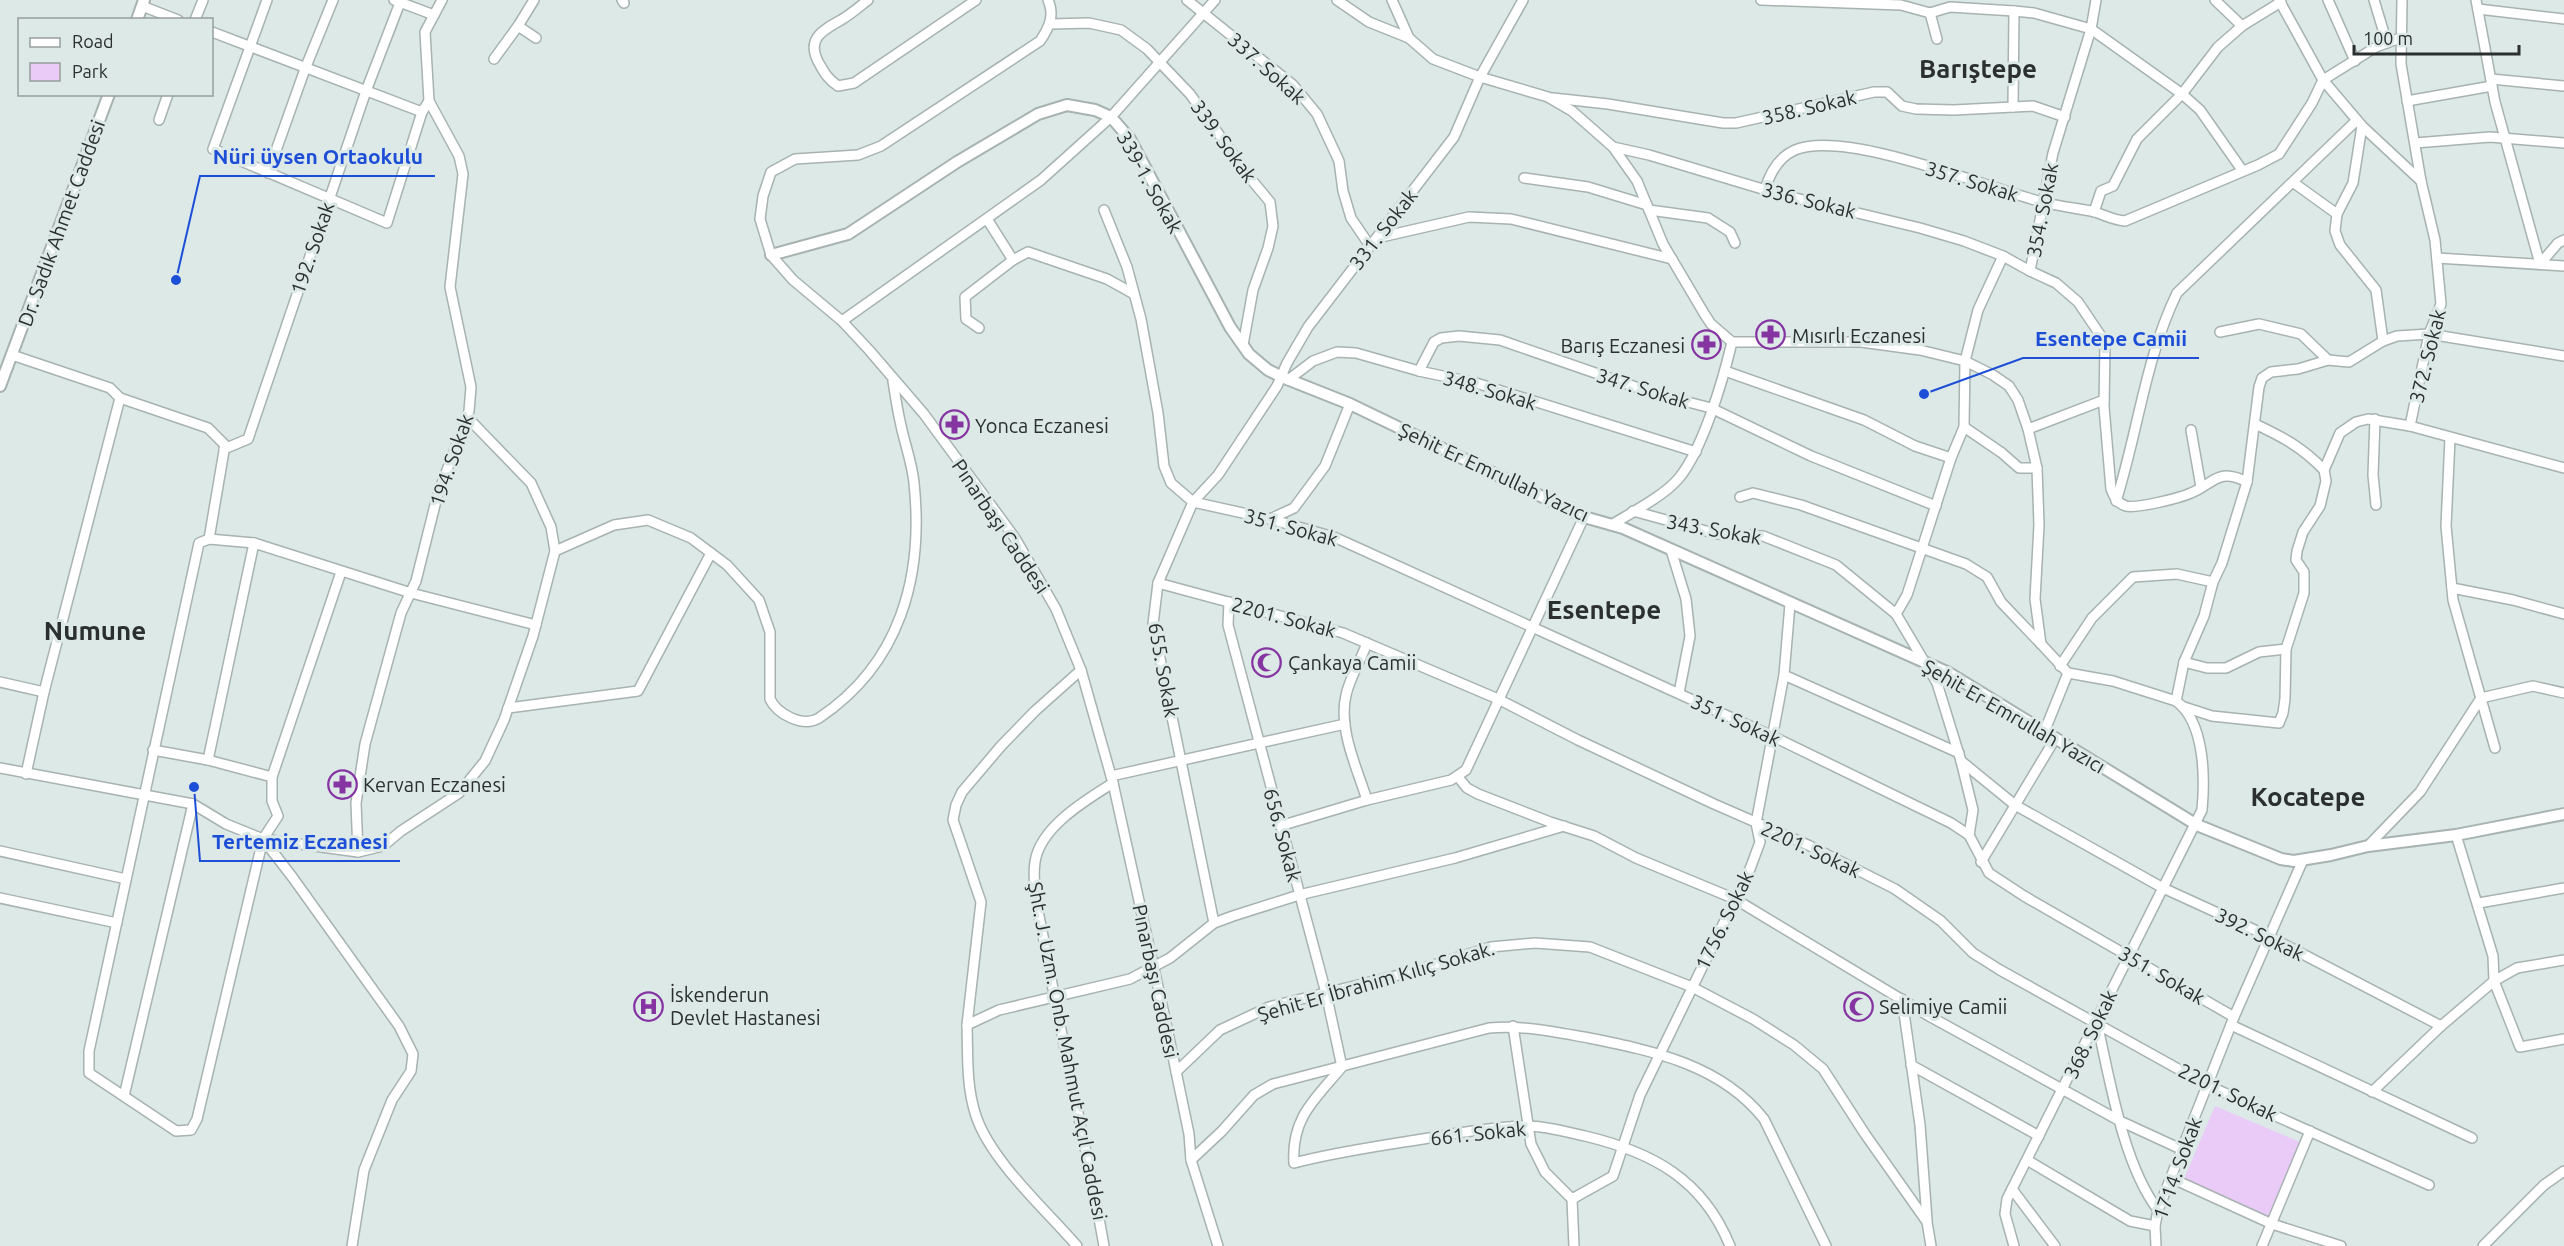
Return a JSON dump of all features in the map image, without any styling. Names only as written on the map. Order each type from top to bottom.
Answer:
[{"type":"street","points":[[196,18],[203,0]]},
{"type":"street","points":[[267,0],[213,149],[387,223],[422,112],[429,101]]},
{"type":"street","points":[[268,172],[305,69],[333,0]]},
{"type":"street","name":"194. Sokak","points":[[358,852],[356,803],[365,744],[401,613],[416,581],[437,497],[467,417],[471,387],[450,287],[463,174],[459,156],[429,101],[425,32],[442,0]]},
{"type":"street","points":[[494,58],[534,0]]},
{"type":"street","points":[[868,0],[843,19],[824,28],[815,40],[814,55],[828,79],[838,86],[854,83],[976,0]]},
{"type":"street","points":[[1048,0],[1051,24]]},
{"type":"street","name":"337. Sokak","points":[[1187,0],[1293,85],[1317,114],[1339,161],[1343,191],[1351,219],[1374,242]]},
{"type":"street","points":[[842,321],[1041,180],[1111,117],[1205,14],[1215,0]]},
{"type":"street","points":[[1337,0],[1369,21],[1409,38],[1433,58],[1480,77],[1548,97],[1572,111],[1613,147],[1637,181],[1672,259],[1711,324],[1732,342],[1861,342],[1920,350],[1965,361],[2009,386],[2018,400],[2028,429],[2037,468],[2039,525],[2035,599],[2041,644]]},
{"type":"street","points":[[1392,0],[1409,38]]},
{"type":"street","name":"331. Sokak","points":[[1285,379],[1287,363],[1308,327],[1454,137],[1480,77],[1523,0]]},
{"type":"street","points":[[1761,0],[1901,5],[1930,13],[1950,7],[2014,11],[2091,29],[2182,94],[2200,110],[2242,171]]},
{"type":"street","name":"354. Sokak","points":[[1896,614],[1907,595],[1951,458],[1964,427],[1965,361],[1978,310],[2003,256],[2030,271],[2053,153],[2091,29],[2096,0]]},
{"type":"street","points":[[2215,0],[2242,26]]},
{"type":"street","points":[[2328,0],[2355,61]]},
{"type":"street","points":[[2374,0],[2387,43]]},
{"type":"street","name":"372. Sokak","points":[[2402,0],[2401,64],[2421,181],[2435,240],[2441,303],[2429,334],[2410,426],[2564,468]]},
{"type":"street","points":[[398,1],[434,15]]},
{"type":"street","name":"192. Sokak","points":[[224,449],[248,439],[398,1]]},
{"type":"street","points":[[2094,212],[2101,191],[2113,186],[2137,139],[2182,94],[2218,47],[2242,26],[2280,1],[2323,80],[2359,123],[2421,181]]},
{"type":"street","points":[[138,18],[143,3],[174,18]]},
{"type":"street","points":[[2540,264],[2504,137],[2477,5],[2564,19]]},
{"type":"street","points":[[2013,107],[2014,11]]},
{"type":"street","points":[[1930,13],[1937,39]]},
{"type":"street","name":"339. Sokak","points":[[1051,24],[1089,23],[1121,30],[1147,49],[1190,94],[1270,202],[1273,226],[1253,290],[1243,345]]},
{"type":"street","name":"Pınarbaşı Caddesi","points":[[1051,24],[1040,40],[881,147],[858,155],[795,159],[771,172],[763,196],[760,219],[771,255],[793,280],[842,321],[924,414],[1015,538],[1056,609],[1081,670],[1112,779],[1155,968],[1189,1134],[1191,1160],[1218,1246]]},
{"type":"street","points":[[518,26],[536,38]]},
{"type":"street","points":[[213,32],[422,112]]},
{"type":"street","points":[[2323,80],[2387,43],[2400,38]]},
{"type":"street","name":"357. Sokak","points":[[1765,189],[1778,163],[1795,150],[1824,145],[1876,152],[2042,202],[2094,212],[2114,220],[2125,221],[2279,154],[2312,103],[2323,80]]},
{"type":"street","points":[[2408,101],[2492,82],[2564,86]]},
{"type":"street","name":"358. Sokak","points":[[1548,97],[1608,104],[1723,123],[1736,123],[1875,92],[1887,92],[1902,106],[1916,109],[1954,110],[2033,106],[2065,117]]},
{"type":"street","name":"Dr. Sadık Ahmet Caddesi","points":[[0,386],[108,96]]},
{"type":"street","points":[[159,120],[167,96]]},
{"type":"street","name":"339-1. Sokak","points":[[771,255],[848,234],[957,162],[1038,114],[1067,105],[1095,110],[1111,117],[1130,139],[1203,280],[1243,345],[1268,370],[1285,379],[1350,404]]},
{"type":"street","points":[[2116,501],[2148,373],[2165,317],[2177,293],[2359,123]]},
{"type":"street","points":[[2359,123],[2353,183],[2337,214],[2335,231],[2340,245],[2376,290],[2383,341]]},
{"type":"street","points":[[2415,143],[2504,137],[2564,143]]},
{"type":"street","name":"336. Sokak","points":[[1613,147],[1765,189],[1920,228],[2003,256]]},
{"type":"street","points":[[1524,178],[1588,187],[1648,208],[1708,218],[1730,231],[1735,243]]},
{"type":"street","points":[[2294,183],[2337,214]]},
{"type":"street","points":[[1104,210],[1127,267],[1134,294],[1158,413],[1164,466],[1170,483],[1193,502]]},
{"type":"street","points":[[1374,242],[1469,217],[1511,219],[1672,259]]},
{"type":"street","points":[[987,219],[1013,260]]},
{"type":"street","points":[[2540,264],[2558,243],[2564,240]]},
{"type":"street","points":[[979,328],[966,319],[965,297],[1013,260],[1028,252],[1107,279],[1134,294]]},
{"type":"street","points":[[2437,258],[2564,266]]},
{"type":"street","points":[[2030,271],[2056,283],[2078,302],[2105,342],[2104,400],[2110,489],[2116,501],[2128,507],[2191,493],[2212,478],[2236,477],[2247,482]]},
{"type":"street","points":[[2220,332],[2259,324],[2301,334],[2328,360]]},
{"type":"street","points":[[2180,704],[2184,662],[2204,616],[2213,582],[2222,563],[2247,482],[2262,378],[2271,372],[2298,369],[2328,360],[2349,362],[2383,341],[2397,336],[2429,334],[2564,356]]},
{"type":"street","name":"347. Sokak","points":[[1419,371],[1422,360],[1434,342],[1441,338],[1459,336],[1500,340],[1644,389],[1711,408]]},
{"type":"street","name":"343. Sokak","points":[[1611,525],[1678,480],[1696,452],[1725,371],[1732,342]]},
{"type":"street","name":"348. Sokak","points":[[1285,379],[1313,361],[1337,352],[1356,353],[1419,371],[1476,383],[1696,452]]},
{"type":"street","points":[[12,355],[110,388],[120,398],[208,428],[225,445],[209,539]]},
{"type":"street","points":[[1725,371],[1864,420],[1915,446],[1951,458]]},
{"type":"street","name":"655. Sokak","points":[[1214,923],[1153,624],[1158,583],[1193,502],[1218,475],[1285,379]]},
{"type":"street","points":[[555,551],[614,525],[648,520],[691,538],[727,565],[759,600],[770,632],[770,699],[774,708],[805,723],[813,722],[840,704],[872,670],[895,631],[909,592],[915,558],[917,519],[914,481],[899,420],[893,381]]},
{"type":"street","points":[[26,774],[44,692],[120,398]]},
{"type":"street","points":[[2028,429],[2104,400]]},
{"type":"street","points":[[1270,519],[1294,508],[1325,466],[1350,404]]},
{"type":"street","name":"Şehit Er Emrullah Yazıcı","points":[[1350,404],[1584,517],[1611,525],[1671,550],[1948,673],[2025,721],[2045,730],[2055,739],[2197,825],[2281,860],[2303,860],[2368,846],[2456,835],[2564,814]]},
{"type":"street","points":[[1711,408],[1811,456],[1936,506]]},
{"type":"street","points":[[0,768],[193,804],[226,824],[263,839],[358,852],[383,846],[401,831],[459,793],[485,761],[508,708],[536,625],[555,551],[551,527],[531,483],[467,417]]},
{"type":"street","points":[[2324,470],[2340,433],[2356,422],[2374,419],[2410,426]]},
{"type":"street","points":[[2374,419],[2373,475],[2376,505]]},
{"type":"street","points":[[1740,497],[1753,493],[1801,505],[1966,564],[1987,577],[2001,602],[2068,673],[2114,681],[2212,716],[2279,723],[2285,699],[2286,649],[2304,593],[2304,572],[2296,560],[2297,551],[2303,532],[2320,506],[2326,481],[2324,470],[2307,452],[2289,439],[2255,424]]},
{"type":"street","points":[[1964,427],[2002,453],[2019,468],[2037,468]]},
{"type":"street","points":[[2191,430],[2201,488]]},
{"type":"street","points":[[2450,438],[2446,526],[2453,600],[2495,747]]},
{"type":"street","name":"351. Sokak","points":[[1193,502],[1270,519],[1334,537],[1774,737],[1951,823],[1969,835],[1981,862],[1989,873],[2024,896],[2128,956],[2233,1021],[2372,1092],[2472,1138]]},
{"type":"street","name":"343. Sokak","points":[[1633,511],[1717,534],[1763,536],[1836,565],[1896,614],[1937,683],[1960,757],[1973,810],[1969,835]]},
{"type":"street","points":[[1281,826],[1367,800],[1458,777],[1466,770],[1584,517]]},
{"type":"street","points":[[341,572],[272,777],[272,801],[278,816],[263,839],[197,1119],[191,1130],[176,1131],[89,1073],[89,1051],[143,793],[199,543],[209,539],[254,543],[411,593],[536,625]]},
{"type":"street","points":[[208,760],[254,543]]},
{"type":"street","points":[[1671,550],[1686,599],[1690,636],[1678,693]]},
{"type":"street","points":[[508,708],[638,691],[711,553]]},
{"type":"street","points":[[2060,666],[2092,618],[2133,577],[2177,574],[2213,582]]},
{"type":"street","name":"2201. Sokak","points":[[1158,583],[1343,633],[1367,642],[1498,699],[1578,740],[1808,845],[1895,889],[1941,921],[1973,953],[2207,1085],[2429,1185]]},
{"type":"street","points":[[2452,588],[2513,600],[2564,614]]},
{"type":"street","name":"656. Sokak","points":[[1229,602],[1228,625],[1326,993],[1342,1067]]},
{"type":"street","name":"1756. Sokak","points":[[1572,1199],[1613,1176],[1640,1095],[1662,1054],[1750,869],[1760,842],[1756,823],[1784,675],[1790,604]]},
{"type":"street","points":[[1367,642],[1346,695],[1345,724],[1367,800]]},
{"type":"street","points":[[2184,662],[2207,668],[2226,668],[2259,652],[2286,649]]},
{"type":"street","points":[[1077,1246],[996,1154],[976,1117],[968,1078],[967,1025],[981,902],[953,820],[962,792],[1035,711],[1081,670]]},
{"type":"street","points":[[2045,730],[2068,673]]},
{"type":"street","name":"392. Sokak","points":[[1784,675],[1960,757],[2015,805],[2163,888],[2268,936],[2441,1026]]},
{"type":"street","points":[[0,682],[44,692]]},
{"type":"street","points":[[2368,846],[2420,792],[2481,698],[2533,686],[2564,693]]},
{"type":"street","name":"368. Sokak","points":[[2014,1246],[2005,1214],[2012,1189],[2097,1023],[2128,956],[2197,825],[2202,810],[2205,776],[2203,756],[2180,704]]},
{"type":"street","name":"Şht. J. Uzm. Onb. Mahmut Açıl Caddesi","points":[[1104,1246],[1088,1154],[1054,997],[1035,882],[1035,860],[1048,834],[1072,809],[1112,779],[1345,724]]},
{"type":"street","points":[[1981,862],[2055,739]]},
{"type":"street","points":[[153,750],[208,760],[272,777]]},
{"type":"street","points":[[1458,777],[1467,788],[1478,794],[1594,836],[1636,858],[1735,898],[1902,999],[2062,1090],[2120,1121],[2183,1150]]},
{"type":"street","points":[[124,1096],[193,804]]},
{"type":"street","points":[[967,1025],[999,1010],[1130,979],[1155,968],[1214,923],[1299,895],[1455,858],[1564,826]]},
{"type":"street","points":[[2456,835],[2479,903],[2493,956],[2494,981],[2520,1047],[2564,1039]]},
{"type":"street","points":[[263,839],[399,1026],[413,1054],[411,1071],[392,1100],[364,1170],[352,1246]]},
{"type":"street","points":[[0,851],[126,879]]},
{"type":"street","name":"1714. Sokak","points":[[2156,1246],[2155,1226],[2158,1210],[2268,936],[2303,860]]},
{"type":"street","points":[[2479,903],[2564,888]]},
{"type":"street","points":[[0,898],[117,923]]},
{"type":"street","name":"Şehit Er İbrahim Kılıç Sokak.","points":[[1176,1072],[1220,1030],[1269,1007],[1412,972],[1491,947],[1535,943],[1590,947],[1692,987],[1753,1019],[1794,1045],[1823,1070],[1927,1222],[1931,1246]]},
{"type":"street","points":[[2372,1092],[2441,1026],[2494,981],[2517,969],[2564,960]]},
{"type":"street","points":[[1902,999],[1920,1125],[1927,1222]]},
{"type":"street","points":[[2097,1023],[2120,1121],[2139,1176],[2158,1210]]},
{"type":"street","points":[[1513,1026],[1531,1144],[1545,1172],[1572,1199],[1574,1246]]},
{"type":"street","points":[[1191,1160],[1222,1131],[1254,1095],[1273,1084],[1489,1028],[1513,1026],[1539,1028],[1662,1054],[1705,1072],[1750,1101],[1764,1119],[1826,1246]]},
{"type":"street","points":[[1911,1065],[2039,1136]]},
{"type":"street","name":"661. Sokak","points":[[1342,1067],[1304,1112],[1293,1143],[1294,1163],[1377,1145],[1477,1130],[1529,1126],[1623,1146],[1689,1183],[1705,1199],[1730,1246]]},
{"type":"street","points":[[2262,1246],[2310,1131]]},
{"type":"street","points":[[2027,1160],[2130,1221],[2155,1226]]},
{"type":"street","points":[[2483,1246],[2544,1185],[2564,1171]]},
{"type":"street","points":[[2171,1179],[2272,1224],[2341,1246]]},
{"type":"street","points":[[2012,1189],[2055,1246]]},
{"type":"green space","points":[[2215,1106],[2300,1142],[2269,1217],[2183,1181]]},
{"type":"place","name":"Nüri üysen Ortaokulu","points":[[176,280]]},
{"type":"place","name":"Mısırlı Eczanesi","points":[[1771,335]]},
{"type":"place","name":"Barış Eczanesi","points":[[1706,345]]},
{"type":"place","name":"Esentepe Camii","points":[[1924,394]]},
{"type":"place","name":"Yonca Eczanesi","points":[[954,425]]},
{"type":"place","name":"Çankaya Camii","points":[[1267,662]]},
{"type":"place","name":"Kervan Eczanesi","points":[[342,784]]},
{"type":"place","name":"Tertemiz Eczanesi","points":[[194,787]]},
{"type":"place","name":"İskenderun Devlet Hastanesi","points":[[649,1006]]},
{"type":"place","name":"Selimiye Camii","points":[[1858,1006]]},
{"type":"district","name":"Barıştepe","points":[[1978,68]]},
{"type":"district","name":"Esentepe","points":[[1604,609]]},
{"type":"district","name":"Numune","points":[[95,630]]},
{"type":"district","name":"Kocatepe","points":[[2308,796]]}]
